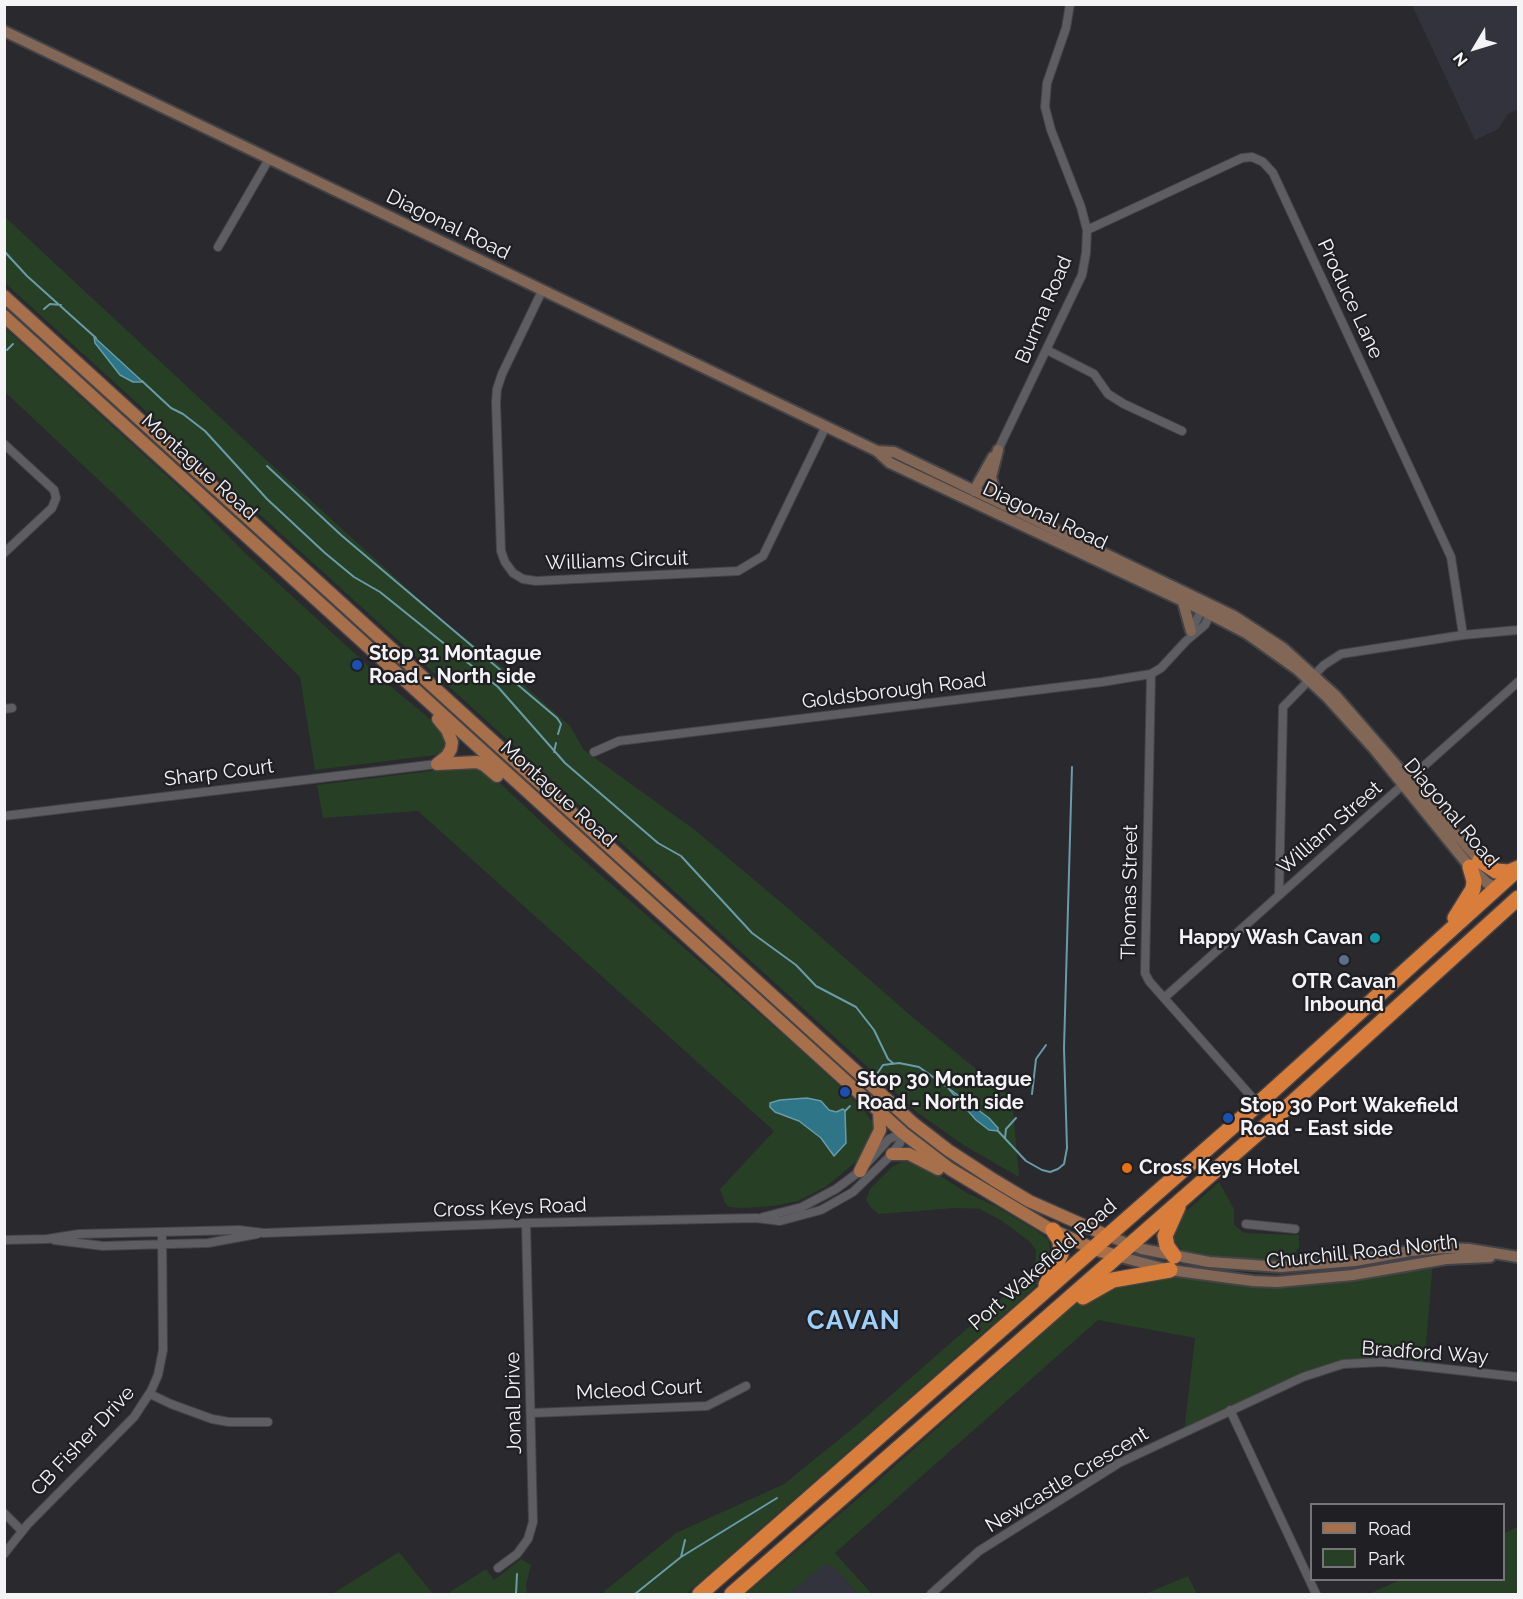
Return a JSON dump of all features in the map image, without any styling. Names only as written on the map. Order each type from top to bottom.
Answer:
[{"type":"highway","points":[[1422,957],[1468,898],[1474,886],[1475,863],[1496,871],[1509,872],[1518,868]]},
{"type":"highway","name":"Port Wakefield Road","points":[[700,1594],[1330,1041],[1518,868]]},
{"type":"highway","points":[[1463,948],[1496,901],[1497,888],[1508,889],[1518,884]]},
{"type":"highway","points":[[732,1594],[1292,1103],[1518,898]]},
{"type":"highway","points":[[1330,1041],[1353,1029],[1363,1040]]},
{"type":"highway","points":[[1258,1104],[1266,1109],[1292,1103]]},
{"type":"highway","points":[[1030,1333],[1102,1285],[1172,1263],[1165,1236],[1182,1199]]},
{"type":"highway","points":[[1038,1298],[1059,1262],[1061,1254],[1060,1241],[1053,1230]]},
{"type":"main road","name":"Montague Road","points":[[4,296],[914,1123],[948,1150],[1029,1201],[1108,1236]]},
{"type":"main road","name":"Montague Road","points":[[4,316],[903,1133],[950,1169],[1053,1230],[1094,1249],[1117,1256]]},
{"type":"main road","points":[[419,694],[447,730],[452,742],[449,753],[437,764]]},
{"type":"main road","points":[[437,764],[481,763],[506,784],[547,810]]},
{"type":"main road","points":[[850,1066],[900,1121],[903,1133],[926,1138],[948,1150]]},
{"type":"main road","points":[[860,1171],[880,1130],[879,1112]]},
{"type":"main road","points":[[892,1154],[902,1153],[919,1158],[968,1187],[998,1198]]},
{"type":"street","name":"Burma Road","points":[[998,450],[1082,275],[1086,253],[1087,230],[1045,107],[1047,83],[1066,28],[1070,4]]},
{"type":"street","name":"Diagonal Road","points":[[4,31],[826,426],[877,451],[890,463],[1183,602],[1234,616],[1277,644],[1312,678],[1407,783],[1475,863],[1495,881],[1497,888]]},
{"type":"street","name":"Produce Lane","points":[[1087,230],[1242,158],[1252,157],[1263,162],[1273,173],[1451,557],[1464,635]]},
{"type":"street","points":[[218,248],[268,159]]},
{"type":"street","name":"Williams Circuit","points":[[542,291],[502,374],[496,402],[501,551],[513,573],[523,579],[536,581],[738,571],[763,556],[826,426]]},
{"type":"street","points":[[1047,350],[1094,374],[1108,394],[1124,404],[1182,431]]},
{"type":"street","points":[[4,444],[54,490],[56,498],[52,508],[4,553]]},
{"type":"street","points":[[990,510],[974,491],[998,450]]},
{"type":"street","points":[[998,450],[991,477],[998,502]]},
{"type":"street","name":"Diagonal Road","points":[[877,451],[894,452],[1208,609]]},
{"type":"street","points":[[1183,602],[1189,636]]},
{"type":"street","points":[[1151,674],[1161,668],[1189,636],[1208,609]]},
{"type":"street","points":[[1279,895],[1283,706],[1324,665],[1341,654],[1464,635],[1518,630]]},
{"type":"street","name":"Goldsborough Road","points":[[594,752],[619,741],[1090,684],[1151,674]]},
{"type":"street","name":"Thomas Street","points":[[1151,674],[1145,973],[1149,981],[1258,1104]]},
{"type":"street","name":"William Street","points":[[1164,998],[1518,682]]},
{"type":"street","name":"Sharp Court","points":[[4,816],[437,764]]},
{"type":"street","name":"Cross Keys Road","points":[[47,1239],[103,1246],[208,1243],[264,1233],[526,1223],[756,1218],[780,1221],[827,1207],[859,1187],[892,1154],[900,1143],[903,1133]]},
{"type":"street","name":"Cross Keys Road","points":[[756,1218],[812,1203],[836,1190],[860,1171],[889,1139],[903,1133]]},
{"type":"street","name":"Jonal Drive","points":[[498,1568],[517,1554],[528,1539],[533,1522],[526,1223]]},
{"type":"street","points":[[1246,1224],[1295,1229]]},
{"type":"street","name":"Cross Keys Road","points":[[4,1240],[47,1239],[79,1234],[239,1230],[264,1233]]},
{"type":"street","name":"CB Fisher Drive","points":[[4,1554],[22,1531],[134,1417],[150,1394],[158,1375],[163,1350],[162,1232]]},
{"type":"street","name":"Churchill Road North","points":[[1108,1236],[1172,1263],[1281,1268],[1355,1261],[1410,1251],[1446,1248],[1469,1249],[1518,1257]]},
{"type":"street","name":"Churchill Road North","points":[[1117,1256],[1172,1263],[1253,1281],[1300,1281],[1353,1275],[1446,1259],[1505,1255]]},
{"type":"street","points":[[1300,1281],[1307,1266]]},
{"type":"street","name":"Bradford Way","points":[[1230,1410],[1303,1377],[1342,1364],[1383,1362],[1518,1377]]},
{"type":"street","name":"Mcleod Court","points":[[532,1413],[707,1406],[746,1386]]},
{"type":"street","points":[[150,1394],[212,1419],[229,1422],[268,1422]]},
{"type":"street","points":[[1230,1410],[1316,1594]]},
{"type":"street","name":"Newcastle Crescent","points":[[931,1594],[979,1551],[1119,1463],[1230,1410]]},
{"type":"street","points":[[4,1513],[22,1531]]},
{"type":"shaded area","points":[[1412,5],[1518,5],[1518,109],[1508,114],[1498,129],[1475,140]]},
{"type":"shaded area","points":[[822,1565],[829,1565],[836,1569],[858,1594],[789,1594]]},
{"type":"green space","points":[[4,216],[442,620],[515,677],[570,726],[584,750],[695,830],[917,1021],[1012,1098],[1019,1177],[965,1146],[918,1113],[5,283]]},
{"type":"green space","points":[[4,327],[188,495],[245,553],[397,692],[428,717],[445,741],[442,753],[315,770],[300,677],[121,501],[5,392]]},
{"type":"green space","points":[[473,766],[487,771],[563,842],[794,1044],[860,1105],[874,1124],[871,1138],[859,1159],[827,1186],[798,1201],[774,1206],[729,1207],[720,1189],[774,1131],[418,811],[323,818],[317,785]]},
{"type":"green space","points":[[904,1161],[936,1173],[1048,1239],[1051,1252],[1042,1277],[1033,1289],[686,1594],[601,1594],[676,1533],[784,1484],[858,1424],[1027,1276],[1035,1264],[1036,1250],[1029,1241],[1002,1221],[980,1209],[956,1208],[879,1214],[871,1208],[866,1200],[870,1189],[892,1167]]},
{"type":"green space","points":[[1219,1182],[1234,1209],[1234,1225],[1244,1233],[1299,1235],[1299,1247],[1294,1255],[1285,1262],[1268,1262],[1190,1253],[1182,1250],[1174,1240],[1174,1229],[1182,1215]]},
{"type":"green space","points":[[1433,1261],[1424,1367],[1342,1364],[1300,1379],[1184,1432],[1195,1338],[1098,1320],[835,1553],[872,1594],[858,1594],[836,1569],[829,1565],[822,1566],[789,1594],[746,1594],[862,1495],[1087,1294],[1170,1270],[1253,1281]]},
{"type":"green space","points":[[1518,1527],[1518,1594],[1369,1594],[1398,1581],[1505,1581],[1505,1533]]},
{"type":"green space","points":[[399,1552],[433,1594],[332,1594]]},
{"type":"green space","points":[[521,1559],[531,1565],[526,1585],[527,1594],[447,1594],[486,1569],[494,1580]]},
{"type":"green space","points":[[1188,1576],[1197,1594],[1145,1594]]},
{"type":"water","points":[[94,337],[143,382],[133,382],[120,375],[95,343]]},
{"type":"water","points":[[947,1087],[989,1118],[998,1131],[989,1130],[976,1120]]},
{"type":"water","points":[[807,1098],[821,1101],[829,1110],[836,1112],[843,1109],[845,1111],[846,1143],[834,1156],[821,1138],[799,1121],[775,1112],[770,1107],[770,1103],[780,1100]]},
{"type":"waterway","points":[[4,251],[27,276],[96,338]]},
{"type":"waterway","points":[[44,309],[50,304],[61,305]]},
{"type":"waterway","points":[[7,350],[13,344]]},
{"type":"waterway","points":[[142,381],[171,408],[205,431],[267,499],[325,553],[354,577],[380,592],[498,687],[565,763],[658,843],[681,856],[752,933],[796,965],[816,986],[856,1007],[874,1030],[888,1059],[894,1064]]},
{"type":"waterway","points":[[267,466],[341,535],[557,718],[561,724],[558,734]]},
{"type":"waterway","points":[[554,752],[556,743]]},
{"type":"waterway","points":[[998,1131],[1026,1161],[1042,1170],[1050,1172],[1064,1164],[1067,1148],[1064,1048],[1072,767]]},
{"type":"waterway","points":[[1032,1094],[1036,1059],[1046,1045]]},
{"type":"waterway","points":[[877,1074],[883,1065],[899,1063],[919,1067],[947,1087]]},
{"type":"waterway","points":[[845,1111],[850,1106]]},
{"type":"waterway","points":[[1005,1138],[1006,1129],[1016,1118]]},
{"type":"waterway","points":[[635,1594],[681,1557],[777,1498]]},
{"type":"waterway","points":[[681,1557],[685,1540]]},
{"type":"waterway","points":[[516,1594],[517,1574]]},
{"type":"place","name":"Stop 31 Montague Road - North side","points":[[357,665]]},
{"type":"place","name":"Happy Wash Cavan","points":[[1375,938]]},
{"type":"place","name":"OTR Cavan Inbound","points":[[1344,960]]},
{"type":"place","name":"Stop 30 Montague Road - North side","points":[[845,1092]]},
{"type":"place","name":"Stop 30 Port Wakefield Road - East side","points":[[1228,1118]]},
{"type":"place","name":"Cross Keys Hotel","points":[[1127,1168]]},
{"type":"district","name":"CAVAN","points":[[854,1321]]}]
